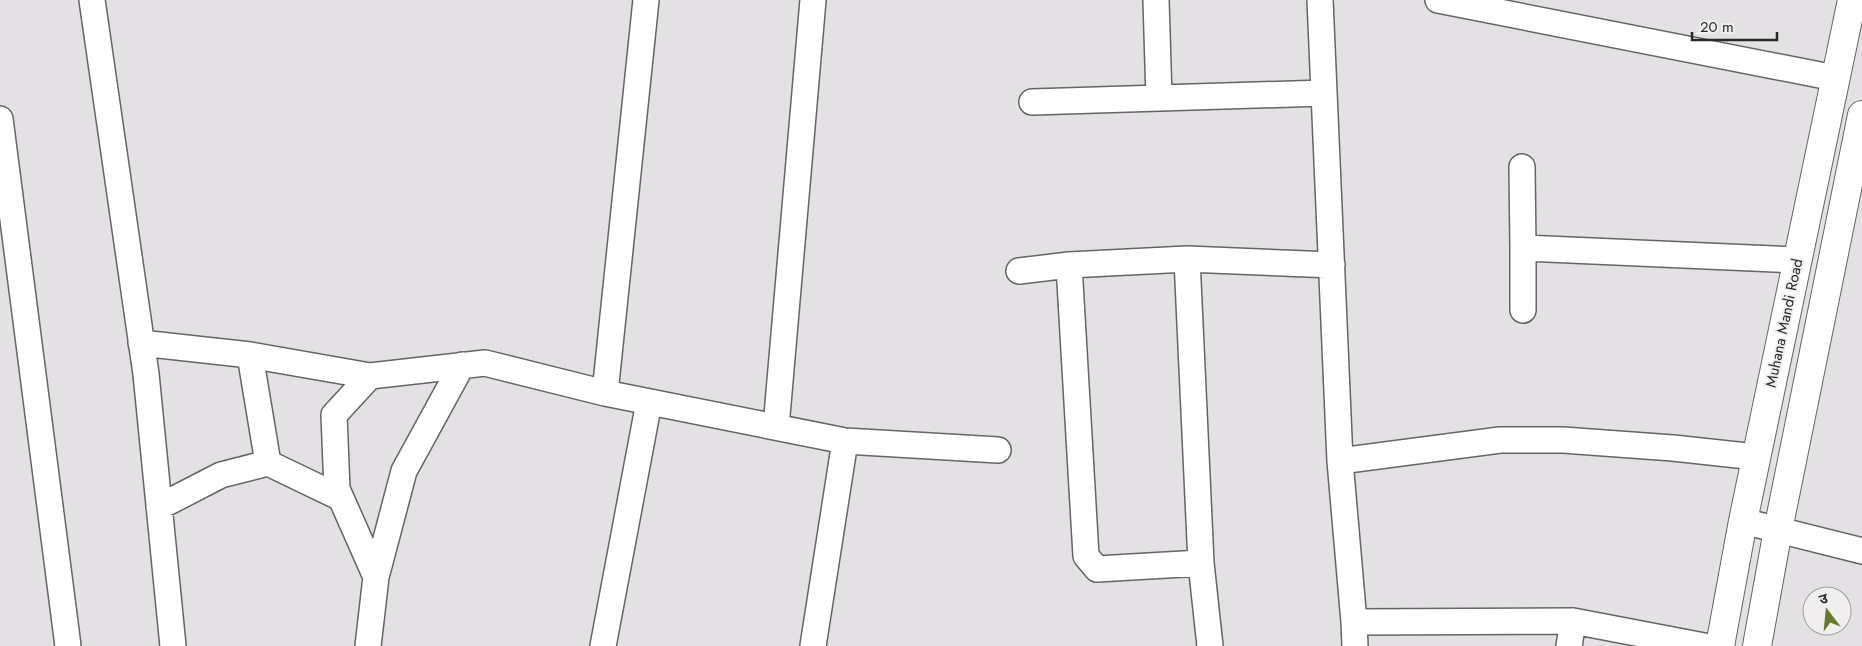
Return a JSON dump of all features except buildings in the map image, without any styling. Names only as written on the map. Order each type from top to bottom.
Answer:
[{"type":"main road","name":"Muhana Mandi Road","points":[[1720,646],[1756,457],[1852,0]]},
{"type":"main road","points":[[1758,646],[1778,530],[1862,114]]},
{"type":"street","points":[[92,0],[141,343],[173,646]]},
{"type":"street","points":[[605,393],[646,0]]},
{"type":"street","points":[[776,427],[813,0]]},
{"type":"street","points":[[1156,0],[1159,98]]},
{"type":"street","points":[[1320,0],[1340,461],[1354,634],[1573,621],[1704,646]]},
{"type":"street","points":[[1438,0],[1835,78]]},
{"type":"street","points":[[1032,102],[1323,93]]},
{"type":"street","points":[[0,118],[68,646]]},
{"type":"street","points":[[1522,167],[1523,310]]},
{"type":"street","points":[[1523,248],[1797,260]]},
{"type":"street","points":[[1018,271],[1070,265],[1187,259],[1332,265]]},
{"type":"street","points":[[1187,259],[1201,563],[1210,646]]},
{"type":"street","points":[[1070,265],[1086,556],[1097,569],[1201,563]]},
{"type":"street","points":[[141,343],[250,355],[370,376],[486,363],[605,393],[845,441],[998,450]]},
{"type":"street","points":[[250,355],[268,463]]},
{"type":"street","points":[[368,646],[376,577],[404,472],[462,366]]},
{"type":"street","points":[[370,376],[334,415],[337,489],[376,577]]},
{"type":"street","points":[[603,646],[649,402]]},
{"type":"street","points":[[1340,461],[1509,440],[1564,440],[1673,448],[1756,457]]},
{"type":"street","points":[[813,646],[845,441]]},
{"type":"street","points":[[159,507],[221,475],[268,463],[341,498]]},
{"type":"street","points":[[1743,521],[1862,551]]},
{"type":"street","points":[[1569,646],[1573,621]]}]
